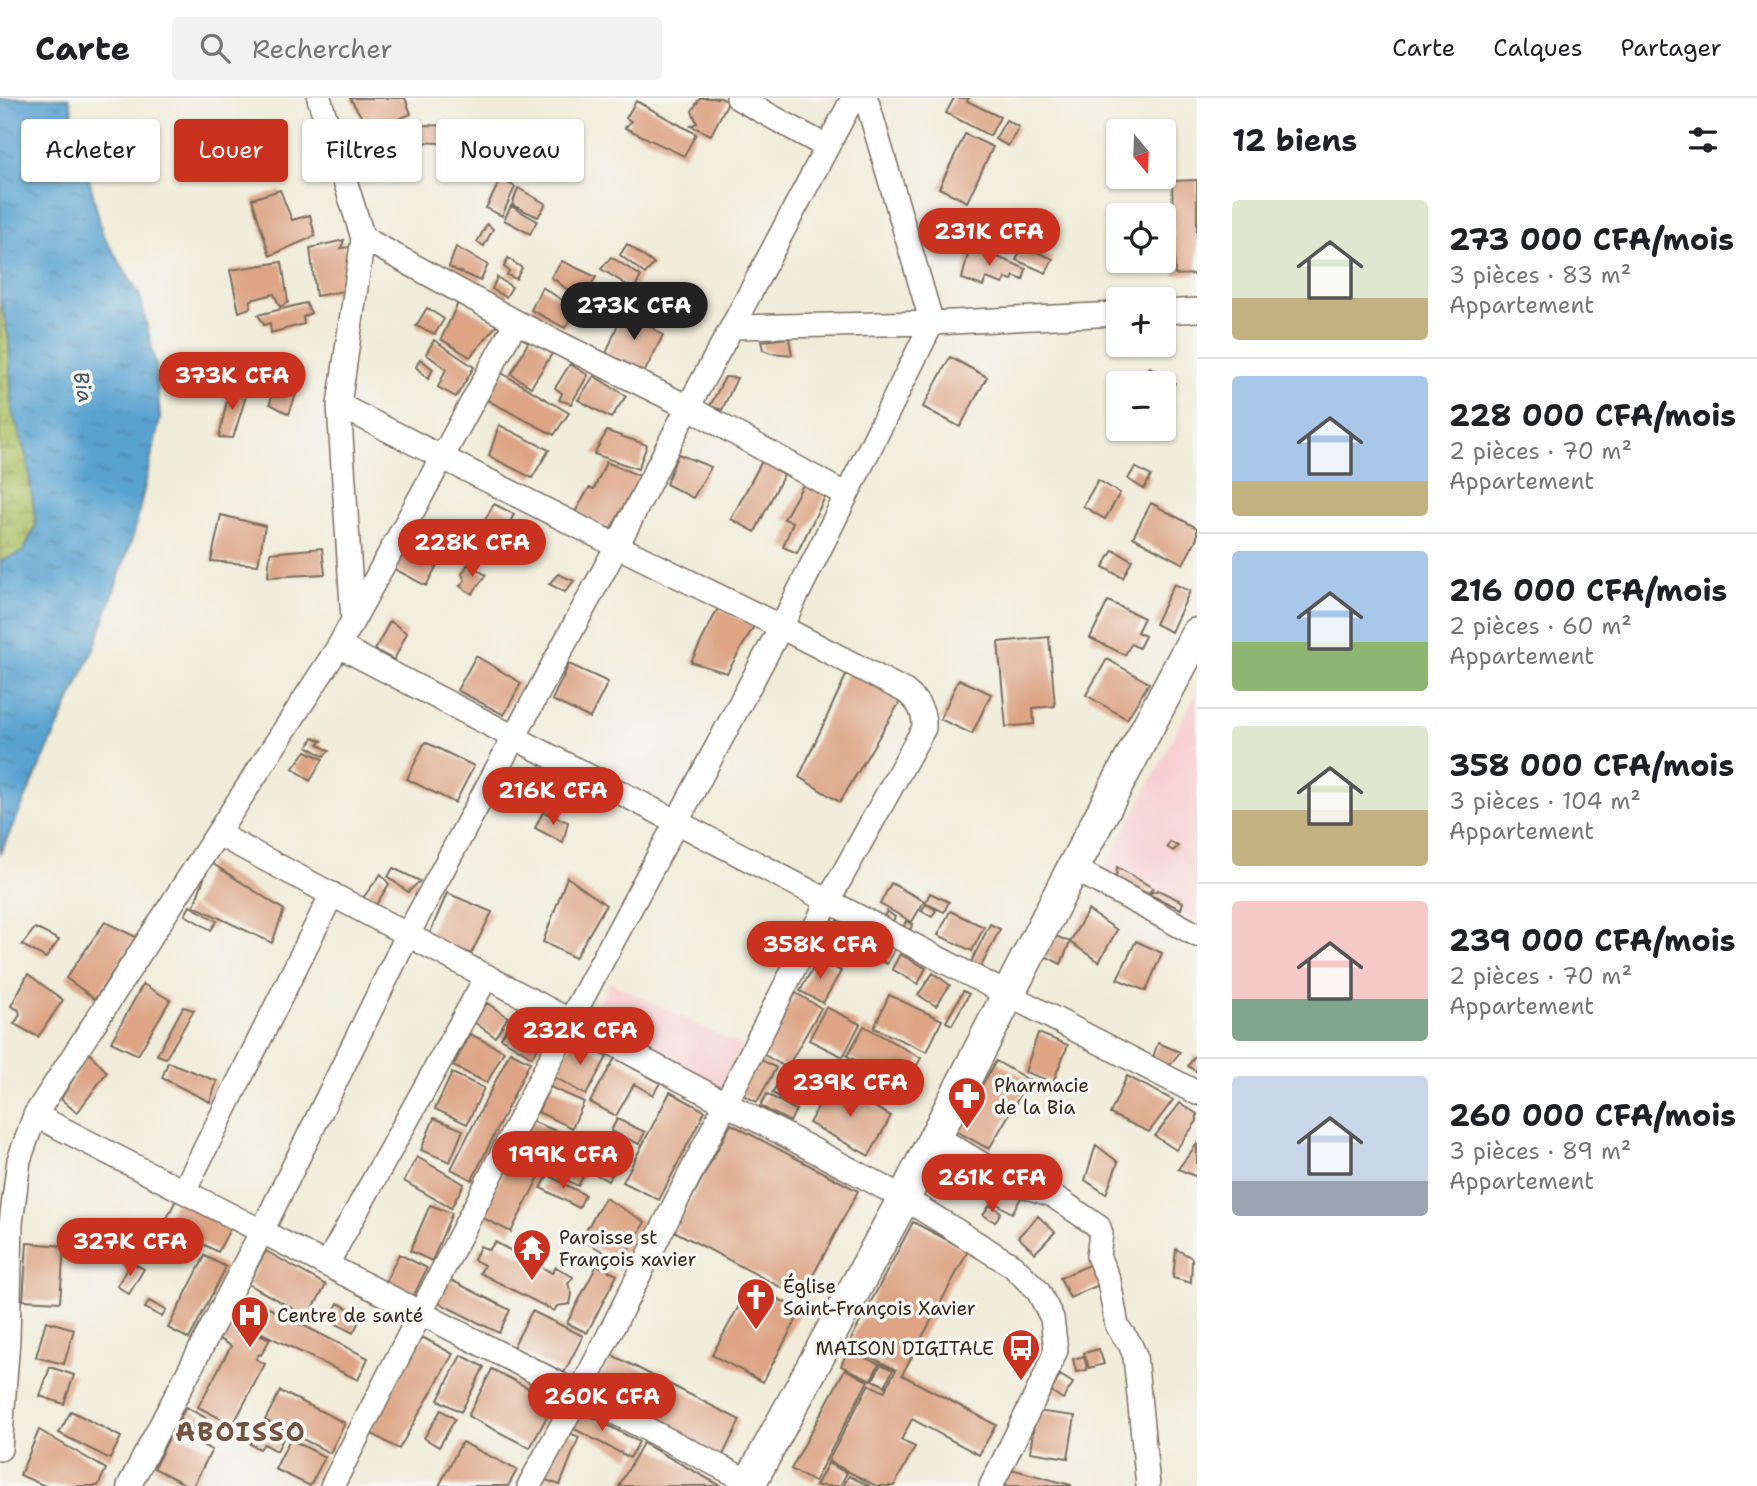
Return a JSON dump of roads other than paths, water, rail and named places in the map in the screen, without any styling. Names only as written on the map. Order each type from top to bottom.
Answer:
[{"type":"main road","points":[[749,1484],[904,1198],[1073,868],[1197,634]]},
{"type":"street","points":[[320,98],[363,238],[339,405],[353,620]]},
{"type":"street","points":[[738,98],[827,147]]},
{"type":"street","points":[[129,1486],[262,1231],[408,934],[617,546],[853,98]]},
{"type":"street","points":[[332,1486],[570,1021],[781,627],[932,323],[866,98]]},
{"type":"street","points":[[363,238],[516,322],[688,407],[846,495]]},
{"type":"street","points":[[1176,311],[1197,310]]},
{"type":"street","points":[[732,327],[932,323],[1106,315]]},
{"type":"street","points":[[0,1449],[8,1338],[11,1223],[19,1160],[35,1115],[339,646],[516,322]]},
{"type":"street","points":[[339,405],[905,691],[920,706],[925,719],[924,728],[828,901],[579,1394],[529,1486]]},
{"type":"street","points":[[339,646],[1197,1093]]},
{"type":"street","points":[[218,834],[904,1198],[1013,1266],[1038,1291],[1052,1318],[1056,1350],[991,1486]]},
{"type":"street","points":[[1073,868],[1197,935]]},
{"type":"street","points":[[184,1191],[332,894]]},
{"type":"street","points":[[327,1264],[487,976]]},
{"type":"street","points":[[35,1115],[749,1484]]},
{"type":"street","points":[[935,1136],[1012,1182],[1052,1195],[1099,1227],[1101,1234],[1098,1255],[1109,1281],[1117,1326],[1135,1356],[1148,1486]]},
{"type":"water","name":"Bia","points":[[0,98],[69,98],[74,119],[21,119],[21,182],[90,182],[103,235],[140,296],[156,366],[160,419],[134,533],[95,646],[0,854],[0,561],[23,552],[36,525],[27,458],[12,411],[9,339],[0,299]]},
{"type":"place","name":"Pharmacie de la Bia","points":[[967,1130]]},
{"type":"place","name":"Paroisse st François xavier","points":[[532,1282]]},
{"type":"place","name":"Église Saint-François Xavier","points":[[756,1331]]},
{"type":"place","name":"Centre de santé","points":[[250,1349]]},
{"type":"place","name":"MAISON DIGITALE","points":[[1021,1382]]},
{"type":"district","name":"ABOISSO","points":[[241,1432]]}]
